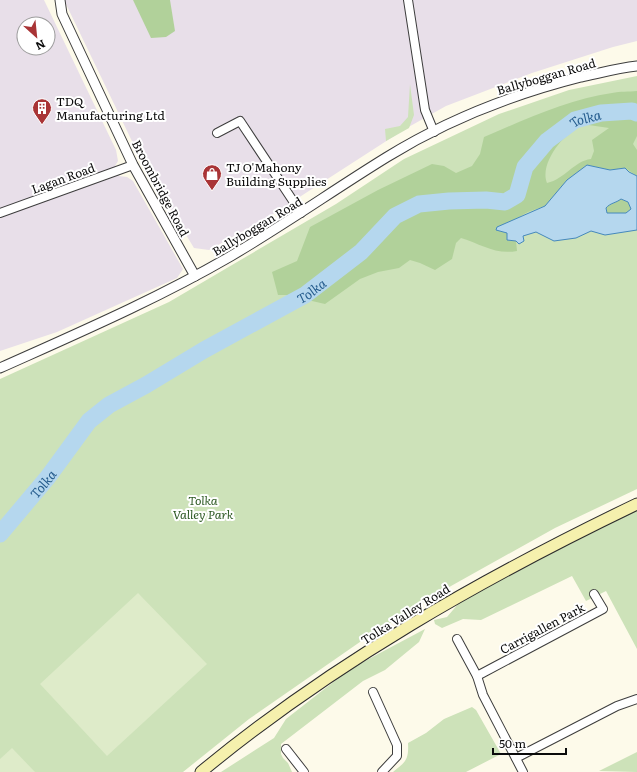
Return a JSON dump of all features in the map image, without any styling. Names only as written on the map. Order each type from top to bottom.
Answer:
[{"type":"main road","name":"Tolka Valley Road","points":[[201,772],[269,719],[387,640],[470,589],[531,556],[637,504]]},
{"type":"street","name":"Broombridge Road","points":[[60,0],[62,14],[133,166],[195,276]]},
{"type":"street","points":[[408,0],[425,110],[434,132]]},
{"type":"street","name":"Ballyboggan Road","points":[[0,368],[129,310],[195,276],[266,236],[389,156],[434,132],[490,106],[526,93],[598,73],[637,66]]},
{"type":"street","points":[[217,133],[240,121],[301,213]]},
{"type":"street","name":"Lagan Road","points":[[0,213],[133,166]]},
{"type":"street","name":"Carrigallen Park","points":[[477,676],[603,609],[594,594]]},
{"type":"street","points":[[457,639],[477,676],[483,695],[523,772]]},
{"type":"street","points":[[373,692],[397,746],[397,756],[382,772]]},
{"type":"street","points":[[516,758],[617,706],[637,699]]},
{"type":"street","points":[[286,749],[302,771]]},
{"type":"shaded area","points":[[0,0],[44,0],[52,16],[16,16],[16,56],[56,56],[56,25],[116,150],[118,161],[115,166],[119,176],[127,177],[133,181],[183,269],[177,278],[57,332],[0,351]]},
{"type":"shaded area","points":[[64,0],[637,0],[637,41],[613,47],[532,73],[446,106],[405,129],[267,218],[209,250],[194,248],[142,162]]},
{"type":"green space","points":[[133,0],[170,0],[175,31],[166,37],[151,38]]},
{"type":"green space","name":"Tolka Valley Park","points":[[637,76],[637,489],[555,528],[451,586],[370,635],[249,719],[183,772],[0,772],[0,379],[169,302],[336,204],[404,159],[499,114],[569,90]]},
{"type":"green space","points":[[410,84],[414,115],[409,128],[386,141],[385,129],[400,126],[408,117]]},
{"type":"green space","points":[[637,91],[637,136],[633,144],[637,150],[637,176],[625,168],[610,170],[587,165],[567,180],[545,206],[528,212],[496,230],[507,233],[508,240],[516,241],[517,251],[502,252],[461,238],[456,243],[452,259],[435,270],[410,260],[399,268],[378,272],[360,279],[325,304],[286,295],[278,295],[272,272],[297,261],[310,227],[378,190],[432,164],[444,166],[456,173],[472,166],[480,154],[484,137],[515,124],[579,100],[615,92]],"holes":[[[582,124],[609,128],[592,140],[594,151],[591,159],[579,163],[559,178],[547,183],[545,173],[552,153],[566,137]]]},
{"type":"green space","points":[[620,199],[628,202],[631,209],[626,213],[607,213],[606,208]]},
{"type":"green space","points":[[637,504],[637,649],[606,591],[586,601],[572,576],[481,620],[463,619],[442,628],[435,624],[434,620],[447,617],[470,590]]},
{"type":"green space","points":[[138,593],[207,664],[107,756],[40,684]]},
{"type":"green space","points":[[425,629],[419,642],[385,670],[363,681],[281,744],[281,754],[288,763],[292,772],[221,772],[274,738],[286,719],[350,669]]},
{"type":"green space","points":[[472,707],[476,710],[501,754],[466,772],[393,772],[401,766],[407,757],[408,743],[426,733],[444,719]]},
{"type":"green space","points":[[12,748],[35,772],[0,772],[0,759]]},
{"type":"green space","points":[[637,752],[637,772],[599,771]]},
{"type":"water","points":[[587,165],[610,170],[625,168],[637,176],[637,230],[605,235],[591,231],[576,238],[554,241],[536,232],[523,236],[524,241],[519,244],[516,241],[507,240],[507,233],[496,230],[497,227],[545,206],[567,180]],"holes":[[[621,199],[628,202],[631,209],[626,213],[607,213],[606,208],[611,204]]]},
{"type":"waterway","name":"Tolka","points":[[0,534],[48,477],[89,421],[109,405],[146,385],[204,350],[305,295],[361,252],[395,216],[419,204],[449,201],[486,200],[505,202],[517,195],[525,167],[547,141],[575,120],[601,113],[632,111],[637,113]]},
{"type":"place","name":"TDQ Manufacturing Ltd","points":[[42,125]]},
{"type":"place","name":"TJ O'Mahony Building Supplies","points":[[212,191]]}]
